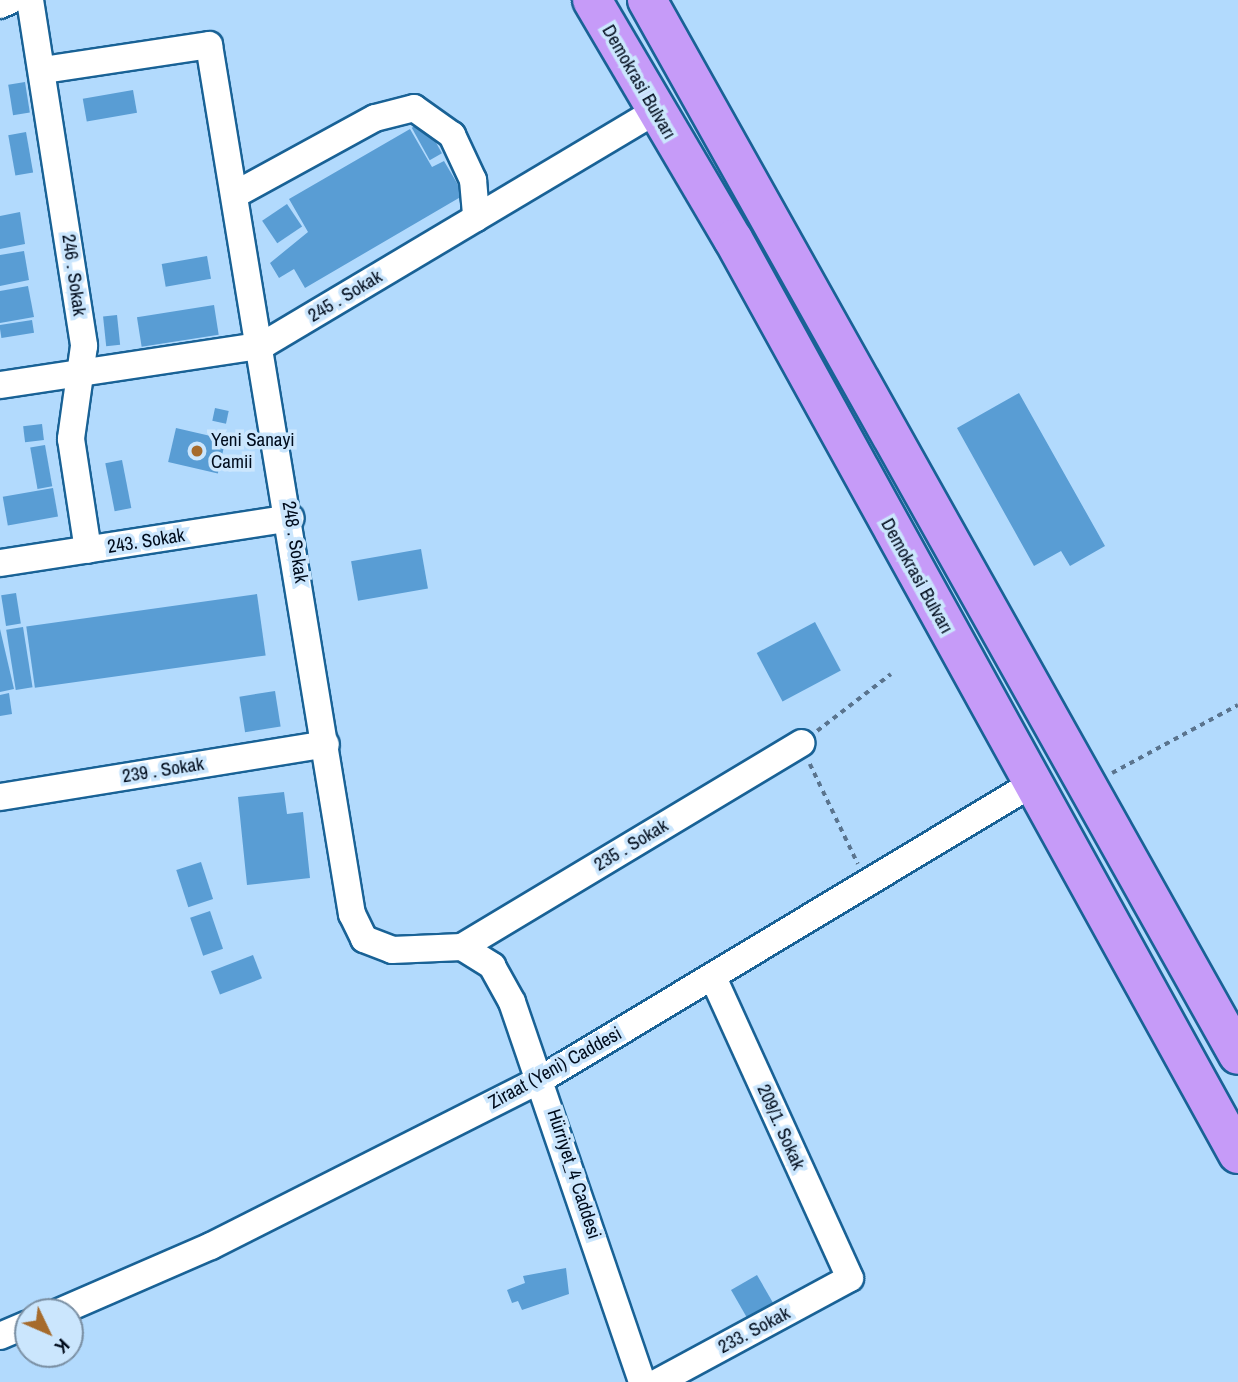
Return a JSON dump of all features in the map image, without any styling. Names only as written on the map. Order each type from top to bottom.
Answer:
[{"type":"highway","name":"Demokrasi Bulvarı","points":[[592,0],[655,111],[733,239],[1030,785],[1238,1154]]},
{"type":"highway","points":[[647,0],[1238,1055]]},
{"type":"street","points":[[0,5],[10,0]]},
{"type":"street","name":"246 . Sokak","points":[[30,0],[44,70],[84,346],[71,439],[88,550]]},
{"type":"street","name":"248 . Sokak","points":[[44,70],[209,45],[263,345],[352,914],[364,939],[392,950],[462,947]]},
{"type":"street","points":[[236,194],[375,118],[414,108],[444,125],[456,142],[473,180],[476,218]]},
{"type":"street","name":"245 . Sokak","points":[[0,386],[263,345],[655,111]]},
{"type":"street","name":"243. Sokak","points":[[0,563],[291,518]]},
{"type":"street","name":"235 . Sokak","points":[[462,947],[801,743]]},
{"type":"street","name":"239 . Sokak","points":[[0,797],[326,744]]},
{"type":"street","name":"Ziraat (Yeni) Caddesi","points":[[84,1301],[223,1241],[543,1078],[1030,785]]},
{"type":"street","name":"Hürriyet_4 Caddesi","points":[[462,947],[501,979],[543,1078],[642,1382]]},
{"type":"street","name":"209/1. Sokak","points":[[713,977],[849,1278]]},
{"type":"street","name":"233. Sokak","points":[[658,1382],[849,1278]]},
{"type":"path","points":[[866,882],[801,743],[891,674]]},
{"type":"path","points":[[1089,785],[1238,705]]},
{"type":"building","points":[[25,82],[30,113],[13,115],[8,85]]},
{"type":"building","points":[[133,90],[137,113],[87,122],[83,99]]},
{"type":"building","points":[[424,121],[442,153],[430,160],[412,128]]},
{"type":"building","points":[[410,129],[432,167],[444,161],[464,195],[305,288],[294,269],[279,278],[270,263],[308,232],[289,199]]},
{"type":"building","points":[[26,132],[33,172],[15,176],[8,135]]},
{"type":"building","points":[[287,204],[302,226],[277,243],[262,221]]},
{"type":"building","points":[[20,212],[25,244],[0,249],[0,216]]},
{"type":"building","points":[[24,251],[29,280],[0,286],[0,255]]},
{"type":"building","points":[[207,256],[211,279],[166,287],[162,264]]},
{"type":"building","points":[[28,286],[34,317],[0,323],[0,291]]},
{"type":"building","points":[[214,305],[219,335],[142,347],[137,317]]},
{"type":"building","points":[[117,315],[120,345],[106,346],[103,316]]},
{"type":"building","points":[[32,320],[34,333],[1,338],[0,325]]},
{"type":"building","points":[[1019,393],[1105,546],[1070,566],[1061,551],[1034,566],[957,428]]},
{"type":"building","points":[[215,408],[229,411],[226,424],[212,421]]},
{"type":"building","points":[[42,424],[44,440],[25,442],[23,426]]},
{"type":"building","name":"Yeni Sanayi Camii","points":[[176,428],[226,439],[218,474],[168,462]]},
{"type":"building","points":[[45,445],[52,486],[38,489],[30,448]]},
{"type":"building","points":[[122,460],[131,508],[115,511],[105,463]]},
{"type":"building","points":[[53,488],[58,517],[8,525],[3,497]]},
{"type":"building","points":[[421,549],[428,588],[358,601],[351,561]]},
{"type":"building","points":[[16,593],[21,624],[6,626],[1,595]]},
{"type":"building","points":[[257,594],[266,655],[35,688],[26,626]]},
{"type":"building","points":[[815,622],[841,671],[783,702],[757,653]]},
{"type":"building","points":[[23,627],[33,687],[16,690],[6,630]]},
{"type":"building","points":[[0,629],[14,689],[0,692]]},
{"type":"building","points":[[275,691],[281,727],[245,732],[239,697]]},
{"type":"building","points":[[9,693],[12,714],[0,716],[0,695]]},
{"type":"building","points":[[284,792],[287,814],[303,812],[310,878],[247,885],[238,797]]},
{"type":"building","points":[[201,862],[213,899],[188,907],[176,870]]},
{"type":"building","points":[[210,911],[223,949],[203,956],[190,918]]},
{"type":"building","points":[[253,955],[262,978],[220,994],[211,971]]},
{"type":"building","points":[[566,1268],[569,1294],[522,1310],[518,1301],[512,1303],[507,1290],[525,1283],[523,1276]]},
{"type":"building","points":[[757,1275],[774,1304],[748,1319],[731,1290]]},
{"type":"place","name":"Yeni Sanayi Camii","points":[[197,451]]}]
